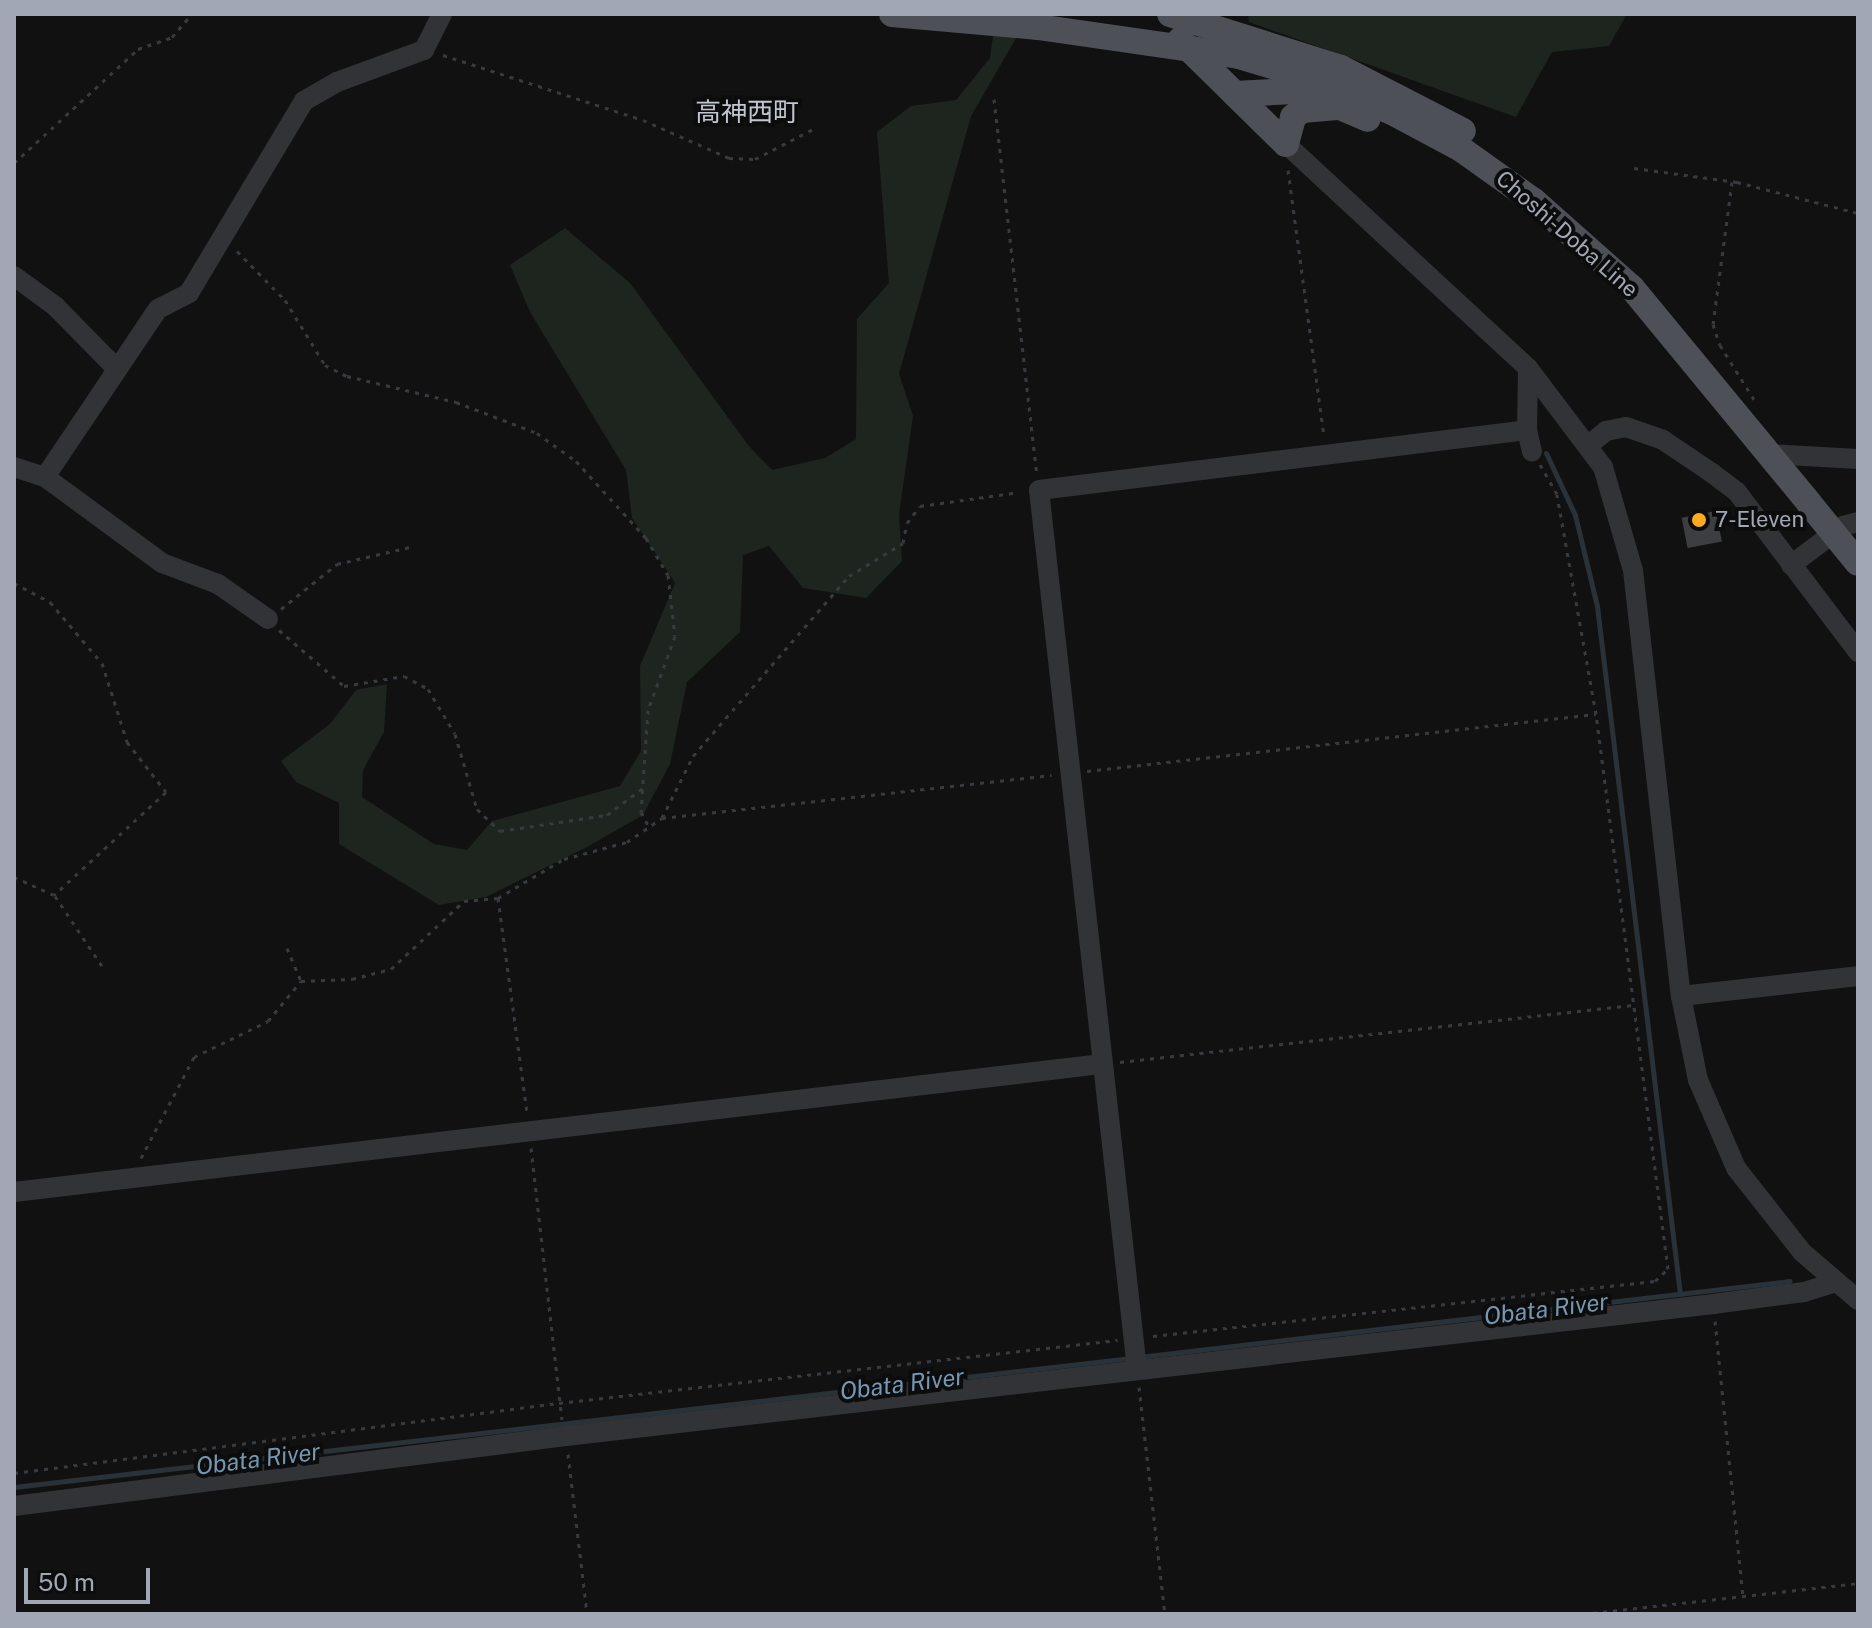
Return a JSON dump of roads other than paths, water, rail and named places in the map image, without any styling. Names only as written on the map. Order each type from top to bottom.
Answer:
[{"type":"main road","name":"Choshi-Doba Line","points":[[892,14],[1038,27],[1239,56],[1346,91],[1461,149],[1534,201],[1632,288],[1858,563]]},
{"type":"main road","points":[[1154,14],[1289,147]]},
{"type":"main road","points":[[1170,14],[1341,68],[1462,130],[1569,209],[1626,265],[1632,288]]},
{"type":"main road","points":[[1235,94],[1294,91],[1340,107],[1439,156],[1502,198],[1601,281],[1663,346],[1692,358]]},
{"type":"main road","points":[[1289,147],[1293,117],[1302,110],[1340,107]]},
{"type":"street","points":[[45,477],[115,367],[158,309],[189,293],[304,101],[337,82],[424,50],[442,14]]},
{"type":"street","points":[[1289,147],[1528,368],[1590,444],[1617,504],[1633,570],[1681,996],[1698,1080],[1736,1168],[1802,1252],[1858,1300]]},
{"type":"street","points":[[14,276],[55,306],[115,367]]},
{"type":"street","points":[[1528,368],[1527,430],[1532,451]]},
{"type":"street","points":[[1590,444],[1616,427],[1663,440],[1737,492],[1858,652]]},
{"type":"street","points":[[1137,1369],[1067,773],[1039,490],[1527,430]]},
{"type":"street","points":[[1771,454],[1858,459]]},
{"type":"street","points":[[14,467],[45,477],[162,563],[218,584],[268,619]]},
{"type":"street","points":[[1791,565],[1843,526],[1858,522]]},
{"type":"street","points":[[1681,996],[1858,976]]},
{"type":"street","points":[[14,1192],[1102,1064]]},
{"type":"street","points":[[14,1506],[566,1436],[1713,1304],[1804,1292],[1836,1282]]},
{"type":"waterway","points":[[1546,453],[1575,515],[1597,606],[1680,1294]]},
{"type":"waterway","name":"Obata River","points":[[1139,1357],[1790,1281]]},
{"type":"waterway","name":"Obata River","points":[[14,1487],[1130,1358]]},
{"type":"place","name":"7-Eleven","points":[[1699,520]]},
{"type":"district","name":"高神西町","points":[[747,112]]}]
